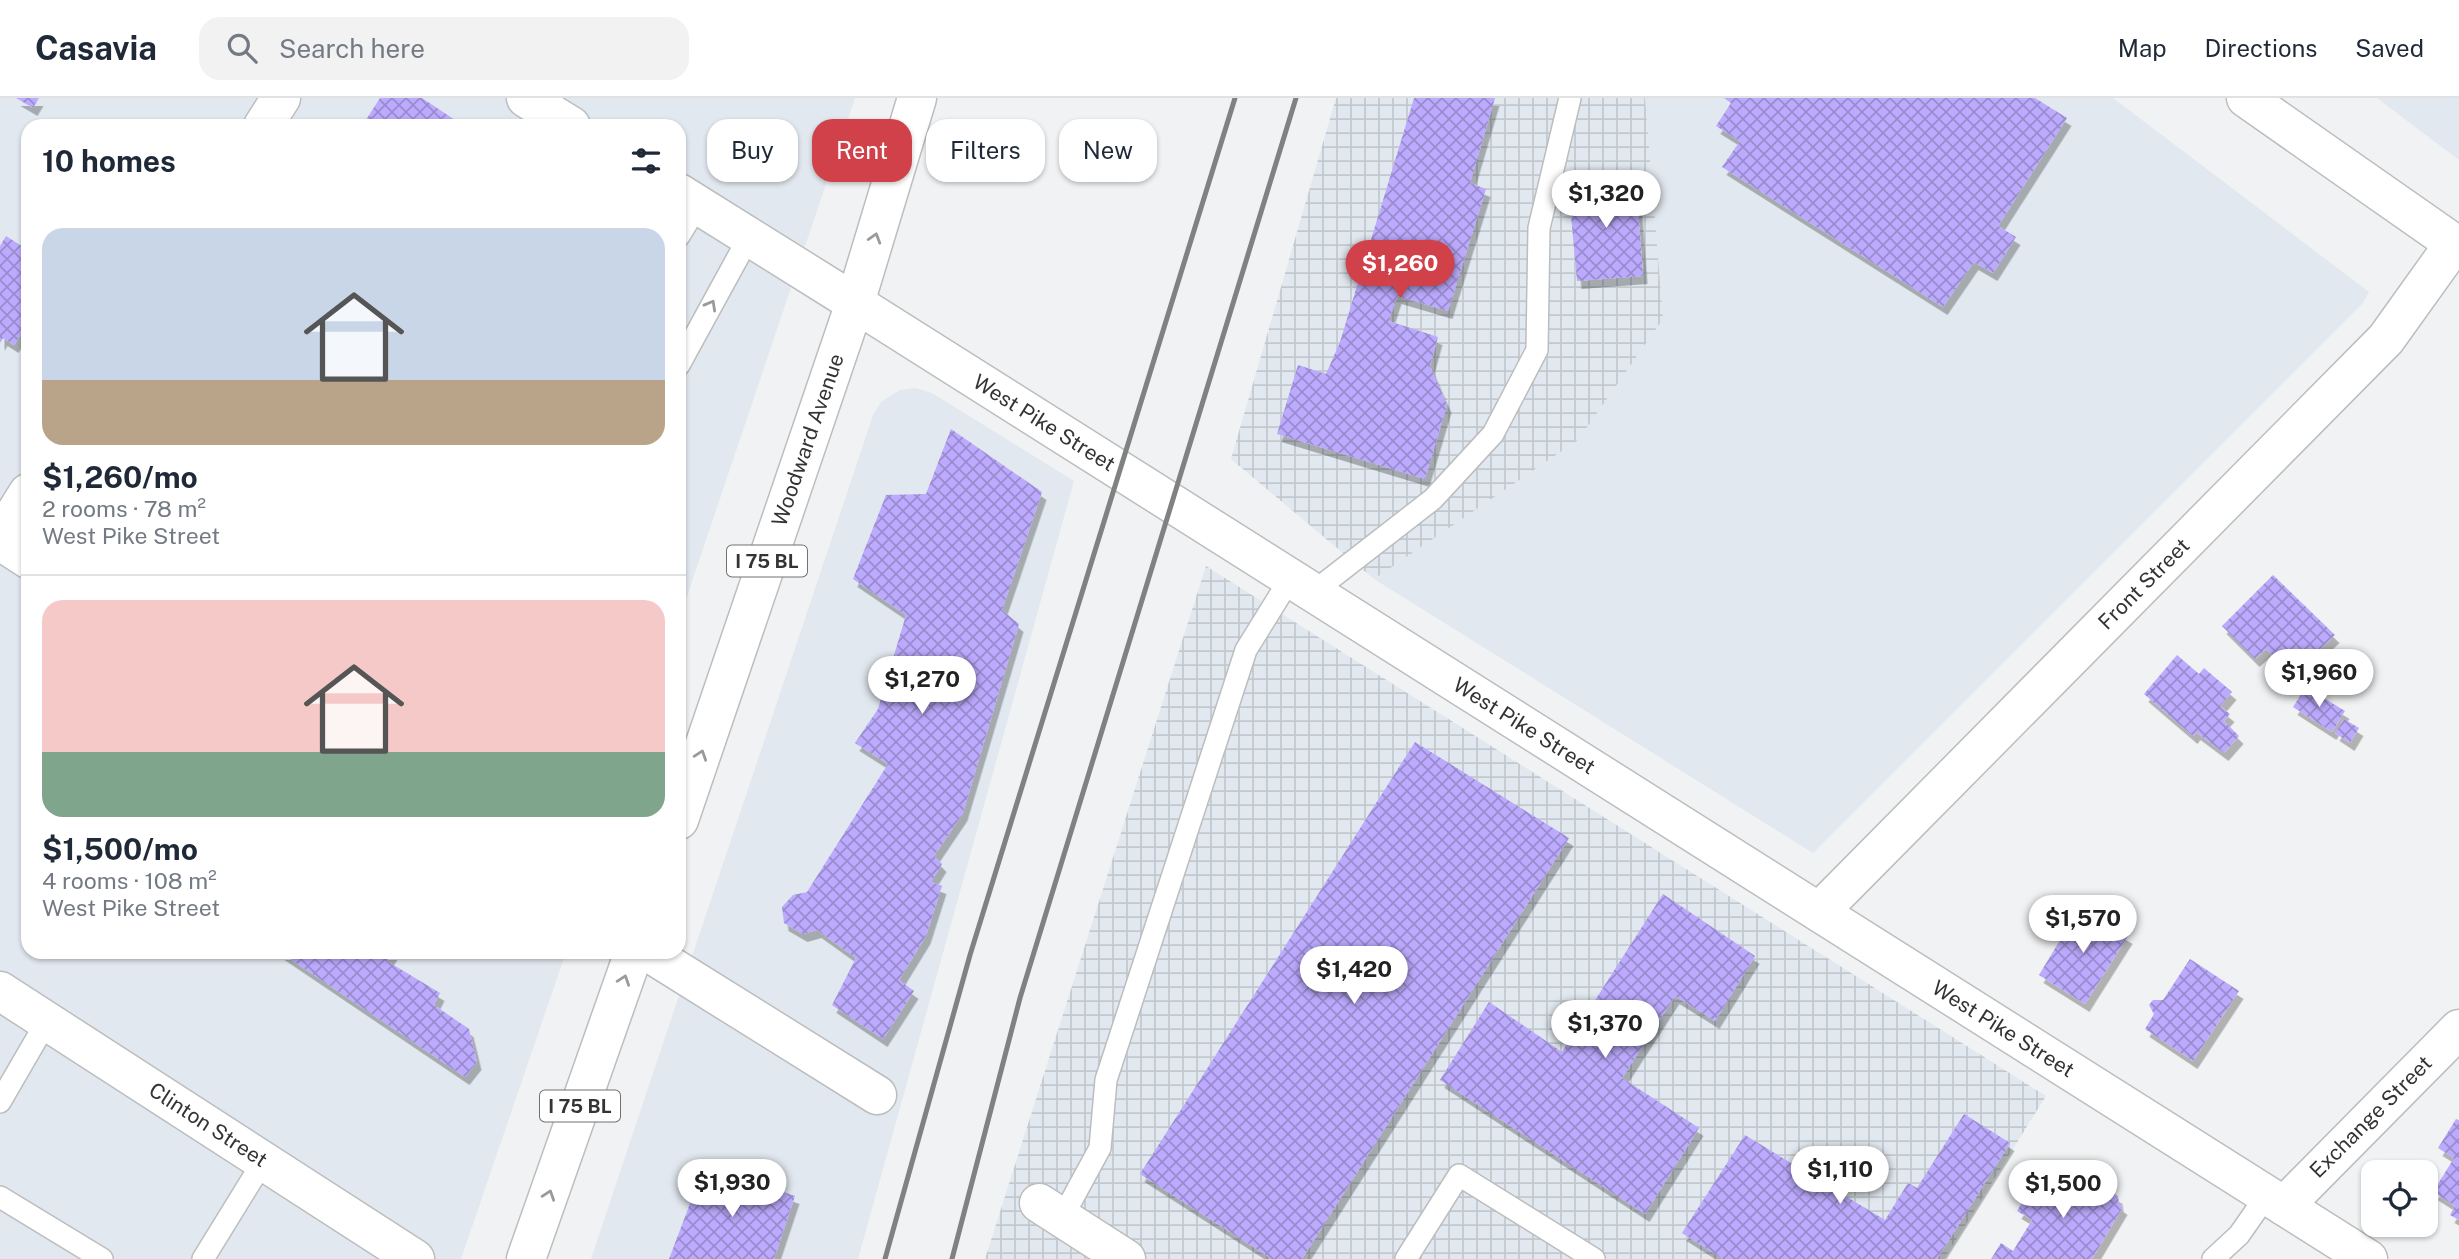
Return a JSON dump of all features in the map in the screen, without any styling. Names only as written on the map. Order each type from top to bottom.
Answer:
[{"type":"street","points":[[268,119],[281,98]]},
{"type":"street","points":[[526,98],[558,119]]},
{"type":"street","name":"Woodward Avenue","points":[[686,799],[855,303],[917,98]]},
{"type":"street","points":[[2247,98],[2457,241]]},
{"type":"street","name":"West Pike Street","points":[[686,211],[749,237],[855,303],[2368,1259]]},
{"type":"street","name":"Front Street","points":[[1819,912],[2386,339],[2457,241]]},
{"type":"street","points":[[21,505],[0,540],[21,554]]},
{"type":"street","name":"I 75 BL","points":[[526,1259],[632,959]]},
{"type":"street","points":[[659,959],[877,1095]]},
{"type":"street","name":"Clinton Street","points":[[0,991],[415,1259]]},
{"type":"street","name":"Exchange Street","points":[[2275,1200],[2459,1028]]},
{"type":"street","points":[[1050,1210],[1126,1259]]},
{"type":"lane","points":[[1050,1210],[1100,1148],[1106,1080],[1246,650],[1301,586],[1433,499],[1493,434],[1537,350],[1539,228],[1570,98]]},
{"type":"lane","points":[[686,352],[749,237]]},
{"type":"lane","points":[[0,1102],[47,1021]]},
{"type":"lane","points":[[202,1259],[264,1160]]},
{"type":"lane","points":[[1406,1259],[1459,1175],[1594,1259]]},
{"type":"lane","points":[[0,1197],[102,1259]]},
{"type":"lane","points":[[2213,1259],[2275,1200]]},
{"type":"shaded area","points":[[0,98],[855,98],[848,119],[812,119],[812,182],[827,182],[686,599],[686,119],[21,119],[21,959],[564,959],[461,1259],[0,1259]]},
{"type":"shaded area","points":[[1336,98],[1645,98],[1663,319],[1578,440],[1374,579],[1231,459]]},
{"type":"shaded area","points":[[1645,98],[2113,98],[2369,292],[2363,303],[1813,853],[1374,579],[1578,440],[1662,319]]},
{"type":"shaded area","points":[[2377,98],[2459,98],[2459,160]]},
{"type":"shaded area","points":[[916,388],[932,393],[1074,481],[858,1259],[591,1259],[873,415],[881,402],[900,390]]},
{"type":"shaded area","points":[[1206,566],[2046,1096],[1944,1259],[985,1259]]},
{"type":"building","points":[[16,98],[39,98],[33,108]]},
{"type":"building","points":[[380,98],[422,98],[454,119],[366,119]]},
{"type":"building","points":[[1414,98],[1495,98],[1470,183],[1486,189],[1448,311],[1397,296],[1389,321],[1438,337],[1430,366],[1447,405],[1425,479],[1277,434],[1298,365],[1326,374],[1340,342]]},
{"type":"building","points":[[1724,98],[2035,98],[2067,118],[1998,226],[2016,237],[1993,273],[1974,262],[1943,307],[1722,167],[1740,141],[1716,126],[1731,103]]},
{"type":"building","points":[[1636,181],[1643,276],[1577,281],[1568,182]]},
{"type":"building","points":[[6,236],[21,246],[21,334],[14,345],[3,338],[0,343],[0,246]]},
{"type":"building","points":[[951,429],[1042,492],[1002,610],[1019,624],[963,813],[934,856],[942,864],[931,882],[942,886],[926,936],[899,980],[914,991],[883,1039],[832,1005],[856,958],[817,930],[803,934],[784,923],[782,907],[793,895],[807,892],[888,764],[855,743],[878,709],[906,615],[853,579],[886,495],[926,494]]},
{"type":"building","points":[[2273,575],[2335,635],[2309,660],[2298,649],[2282,665],[2266,649],[2255,659],[2222,626]]},
{"type":"building","points":[[2177,655],[2199,674],[2204,668],[2232,692],[2220,706],[2230,714],[2224,721],[2239,736],[2224,753],[2196,732],[2193,736],[2144,694]]},
{"type":"building","points":[[2306,687],[2345,711],[2332,732],[2293,707]]},
{"type":"building","points":[[2344,719],[2359,728],[2350,743],[2335,733]]},
{"type":"building","points":[[1415,742],[1569,838],[1302,1259],[1272,1259],[1140,1174]]},
{"type":"building","points":[[1663,894],[1755,956],[1715,1021],[1675,996],[1622,1078],[1699,1128],[1645,1214],[1440,1080],[1489,1002],[1562,1052]]},
{"type":"building","points":[[2080,907],[2128,936],[2085,1004],[2039,975]]},
{"type":"building","points":[[290,959],[388,959],[387,961],[440,993],[434,1005],[469,1029],[477,1062],[465,1077]]},
{"type":"building","points":[[2190,959],[2239,991],[2193,1061],[2145,1029],[2154,1014],[2149,1005],[2153,1000],[2163,1000]]},
{"type":"building","points":[[1964,1114],[2010,1143],[1937,1259],[1723,1259],[1682,1233],[1745,1135],[1885,1220],[1908,1183],[1917,1188]]},
{"type":"building","points":[[2456,1119],[2459,1120],[2459,1220],[2450,1215],[2455,1206],[2438,1195],[2438,1184],[2454,1158],[2438,1148]]},
{"type":"building","points":[[705,1164],[795,1196],[774,1259],[669,1259]]},
{"type":"building","points":[[2044,1167],[2080,1188],[2086,1177],[2102,1187],[2099,1192],[2111,1192],[2118,1196],[2119,1204],[2123,1207],[2092,1259],[1991,1259],[2001,1243],[2013,1251],[2032,1220],[2017,1211]]},
{"type":"railway","points":[[885,1259],[970,955],[1235,98]]},
{"type":"railway","points":[[952,1259],[1020,998],[1296,98]]}]
